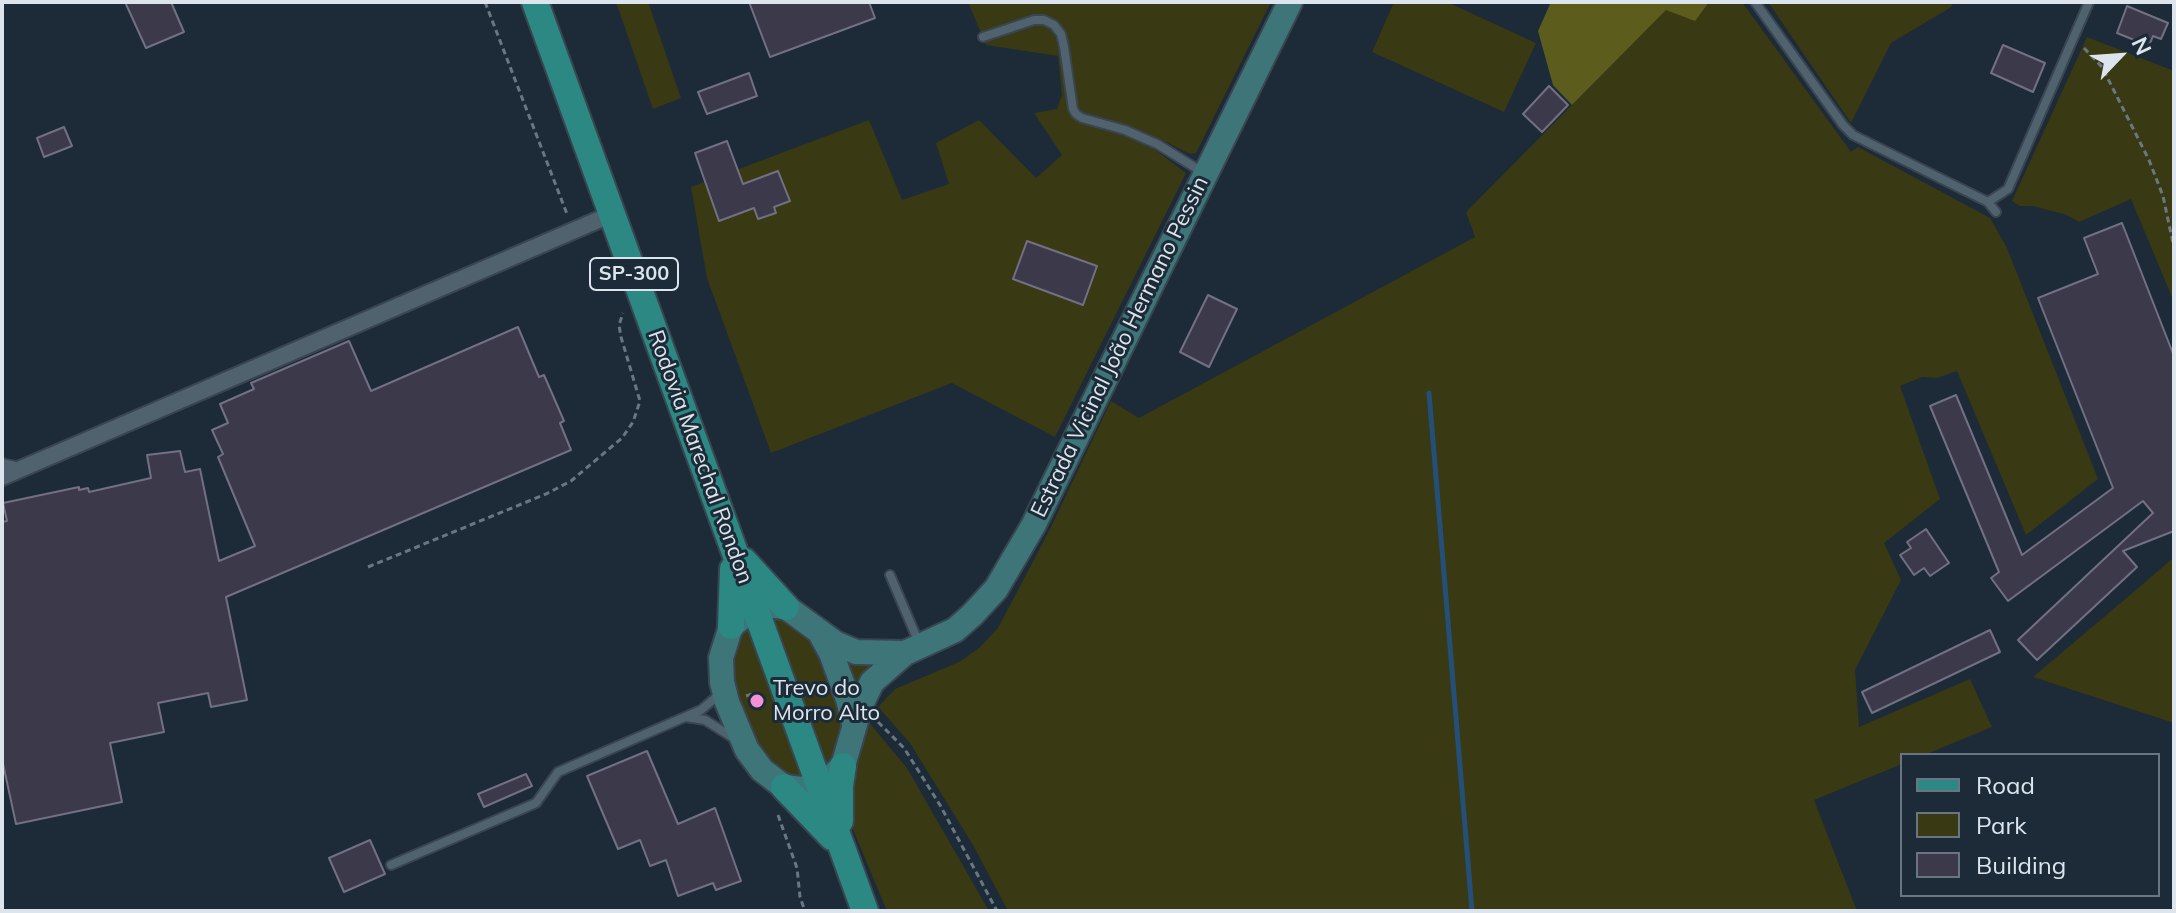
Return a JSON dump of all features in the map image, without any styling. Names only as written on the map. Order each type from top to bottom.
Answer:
[{"type":"main road","name":"Rodovia Marechal Rondon","points":[[535,2],[865,911]]},
{"type":"main road","name":"Estrada Vicinal João Hermano Pessin","points":[[857,716],[872,682],[913,650],[955,630],[996,589],[1016,558],[1290,2]]},
{"type":"main road","points":[[732,545],[786,607]]},
{"type":"main road","points":[[732,545],[734,596],[731,626],[721,658],[724,690],[743,743],[781,799],[842,849]]},
{"type":"main road","points":[[731,626],[755,608],[765,605],[786,607]]},
{"type":"main road","name":"Estrada Vicinal João Hermano Pessin","points":[[786,607],[835,643],[856,652],[913,650]]},
{"type":"main road","points":[[819,631],[857,716],[840,786],[842,849]]},
{"type":"main road","points":[[781,799],[819,784],[843,766]]},
{"type":"street","points":[[2,477],[612,214]]},
{"type":"lane","points":[[1755,2],[1853,135],[1988,202],[1996,212]]},
{"type":"lane","points":[[1988,202],[2008,189],[2089,2]]},
{"type":"lane","points":[[983,37],[1034,20],[1044,20],[1054,25],[1061,34],[1076,114],[1157,144],[1204,173]]},
{"type":"lane","points":[[2,463],[24,468]]},
{"type":"lane","points":[[890,575],[913,650]]},
{"type":"lane","points":[[391,865],[536,803],[558,772],[685,717],[711,703],[724,690]]},
{"type":"lane","points":[[685,717],[705,720],[743,743]]},
{"type":"path","points":[[485,2],[573,229]]},
{"type":"path","points":[[2074,42],[2093,55],[2102,67],[2149,160],[2163,196],[2174,248]]},
{"type":"path","points":[[368,567],[546,494],[571,481],[622,438],[633,422],[640,401],[619,325],[622,315],[640,291]]},
{"type":"path","points":[[857,716],[904,748],[940,805],[997,911]]},
{"type":"path","points":[[781,799],[805,911]]},
{"type":"green space","points":[[616,2],[648,2],[681,98],[653,109]]},
{"type":"green space","points":[[968,2],[1271,2],[1196,153],[1190,154],[1160,139],[1154,149],[1186,173],[1055,437],[952,383],[771,453],[707,278],[691,187],[869,120],[902,200],[949,184],[936,143],[979,120],[1036,178],[1062,155],[1034,113],[1057,109],[1062,95],[1058,56],[986,45]]},
{"type":"green space","points":[[1394,2],[1447,2],[1536,43],[1504,112],[1372,52]]},
{"type":"green space","points":[[1670,2],[1742,2],[1851,152],[1858,147],[1990,218],[2007,248],[2098,479],[2026,535],[1957,371],[1937,378],[1922,377],[1900,386],[1940,499],[1884,543],[1901,580],[1855,670],[1859,727],[1970,679],[1992,727],[1929,753],[1900,753],[1900,765],[1814,800],[1857,911],[1008,911],[973,845],[910,743],[878,707],[895,689],[959,662],[979,648],[998,628],[1049,531],[1111,401],[1139,418],[1475,237],[1466,212],[1666,10]]},
{"type":"green space","points":[[1768,2],[1949,2],[1953,6],[1891,43],[1851,123]]},
{"type":"green space","points":[[2087,37],[2174,71],[2174,302],[2131,199],[2079,222],[2067,215],[2033,206],[2020,206],[2012,201]]},
{"type":"green space","points":[[2174,557],[2174,723],[2033,677],[2143,584]]},
{"type":"green space","name":"Trevo do Morro Alto","points":[[776,613],[886,661],[831,770],[789,780],[752,748],[725,658],[738,629]]},
{"type":"green space","points":[[862,714],[907,768],[989,911],[887,911],[849,820],[846,801]]},
{"type":"shaded area","points":[[1551,2],[1709,2],[1695,21],[1666,10],[1572,105],[1553,85],[1538,31]]},
{"type":"building","points":[[125,2],[171,2],[184,32],[146,48]]},
{"type":"building","points":[[749,2],[869,2],[875,18],[770,57]]},
{"type":"building","points":[[2127,6],[2168,23],[2161,39],[2153,36],[2149,46],[2117,33]]},
{"type":"building","points":[[2003,45],[2045,63],[2033,92],[1991,73]]},
{"type":"building","points":[[749,73],[757,96],[707,114],[698,92]]},
{"type":"building","points":[[1549,86],[1568,105],[1542,132],[1523,114]]},
{"type":"building","points":[[64,127],[72,146],[44,157],[37,138]]},
{"type":"building","points":[[727,141],[743,184],[778,171],[790,201],[774,207],[776,213],[758,219],[754,208],[719,221],[695,153]]},
{"type":"building","points":[[2122,223],[2174,356],[2174,531],[2123,551],[2137,567],[2037,660],[2018,640],[2153,513],[2143,501],[2008,601],[1991,578],[1999,572],[1930,406],[1956,395],[2022,555],[2113,488],[2038,298],[2098,274],[2084,238]]},
{"type":"building","points":[[1027,241],[1097,266],[1083,305],[1013,279]]},
{"type":"building","points":[[1208,295],[1237,309],[1209,367],[1180,352]]},
{"type":"building","points":[[518,327],[539,377],[544,375],[564,421],[560,423],[571,450],[226,597],[247,700],[211,707],[208,693],[158,703],[164,732],[110,743],[122,802],[16,824],[2,759],[2,522],[7,521],[3,503],[79,487],[79,490],[88,488],[89,492],[151,478],[147,455],[180,451],[185,472],[200,469],[219,561],[255,546],[218,457],[223,454],[212,430],[228,423],[220,404],[254,389],[251,383],[349,341],[371,391]]},
{"type":"building","points":[[1926,529],[1949,563],[1930,576],[1924,568],[1914,575],[1900,555],[1911,548],[1907,542]]},
{"type":"building","points":[[1990,630],[2000,652],[1872,713],[1862,692]]},
{"type":"building","points":[[647,751],[678,824],[715,808],[741,881],[716,890],[713,883],[678,896],[666,860],[650,866],[640,840],[618,849],[587,776]]},
{"type":"building","points":[[526,774],[532,786],[484,807],[478,794]]},
{"type":"building","points":[[370,840],[385,874],[344,892],[329,858]]},
{"type":"waterway","points":[[1429,393],[1472,911]]},
{"type":"place","name":"Trevo do Morro Alto","points":[[757,701]]}]
